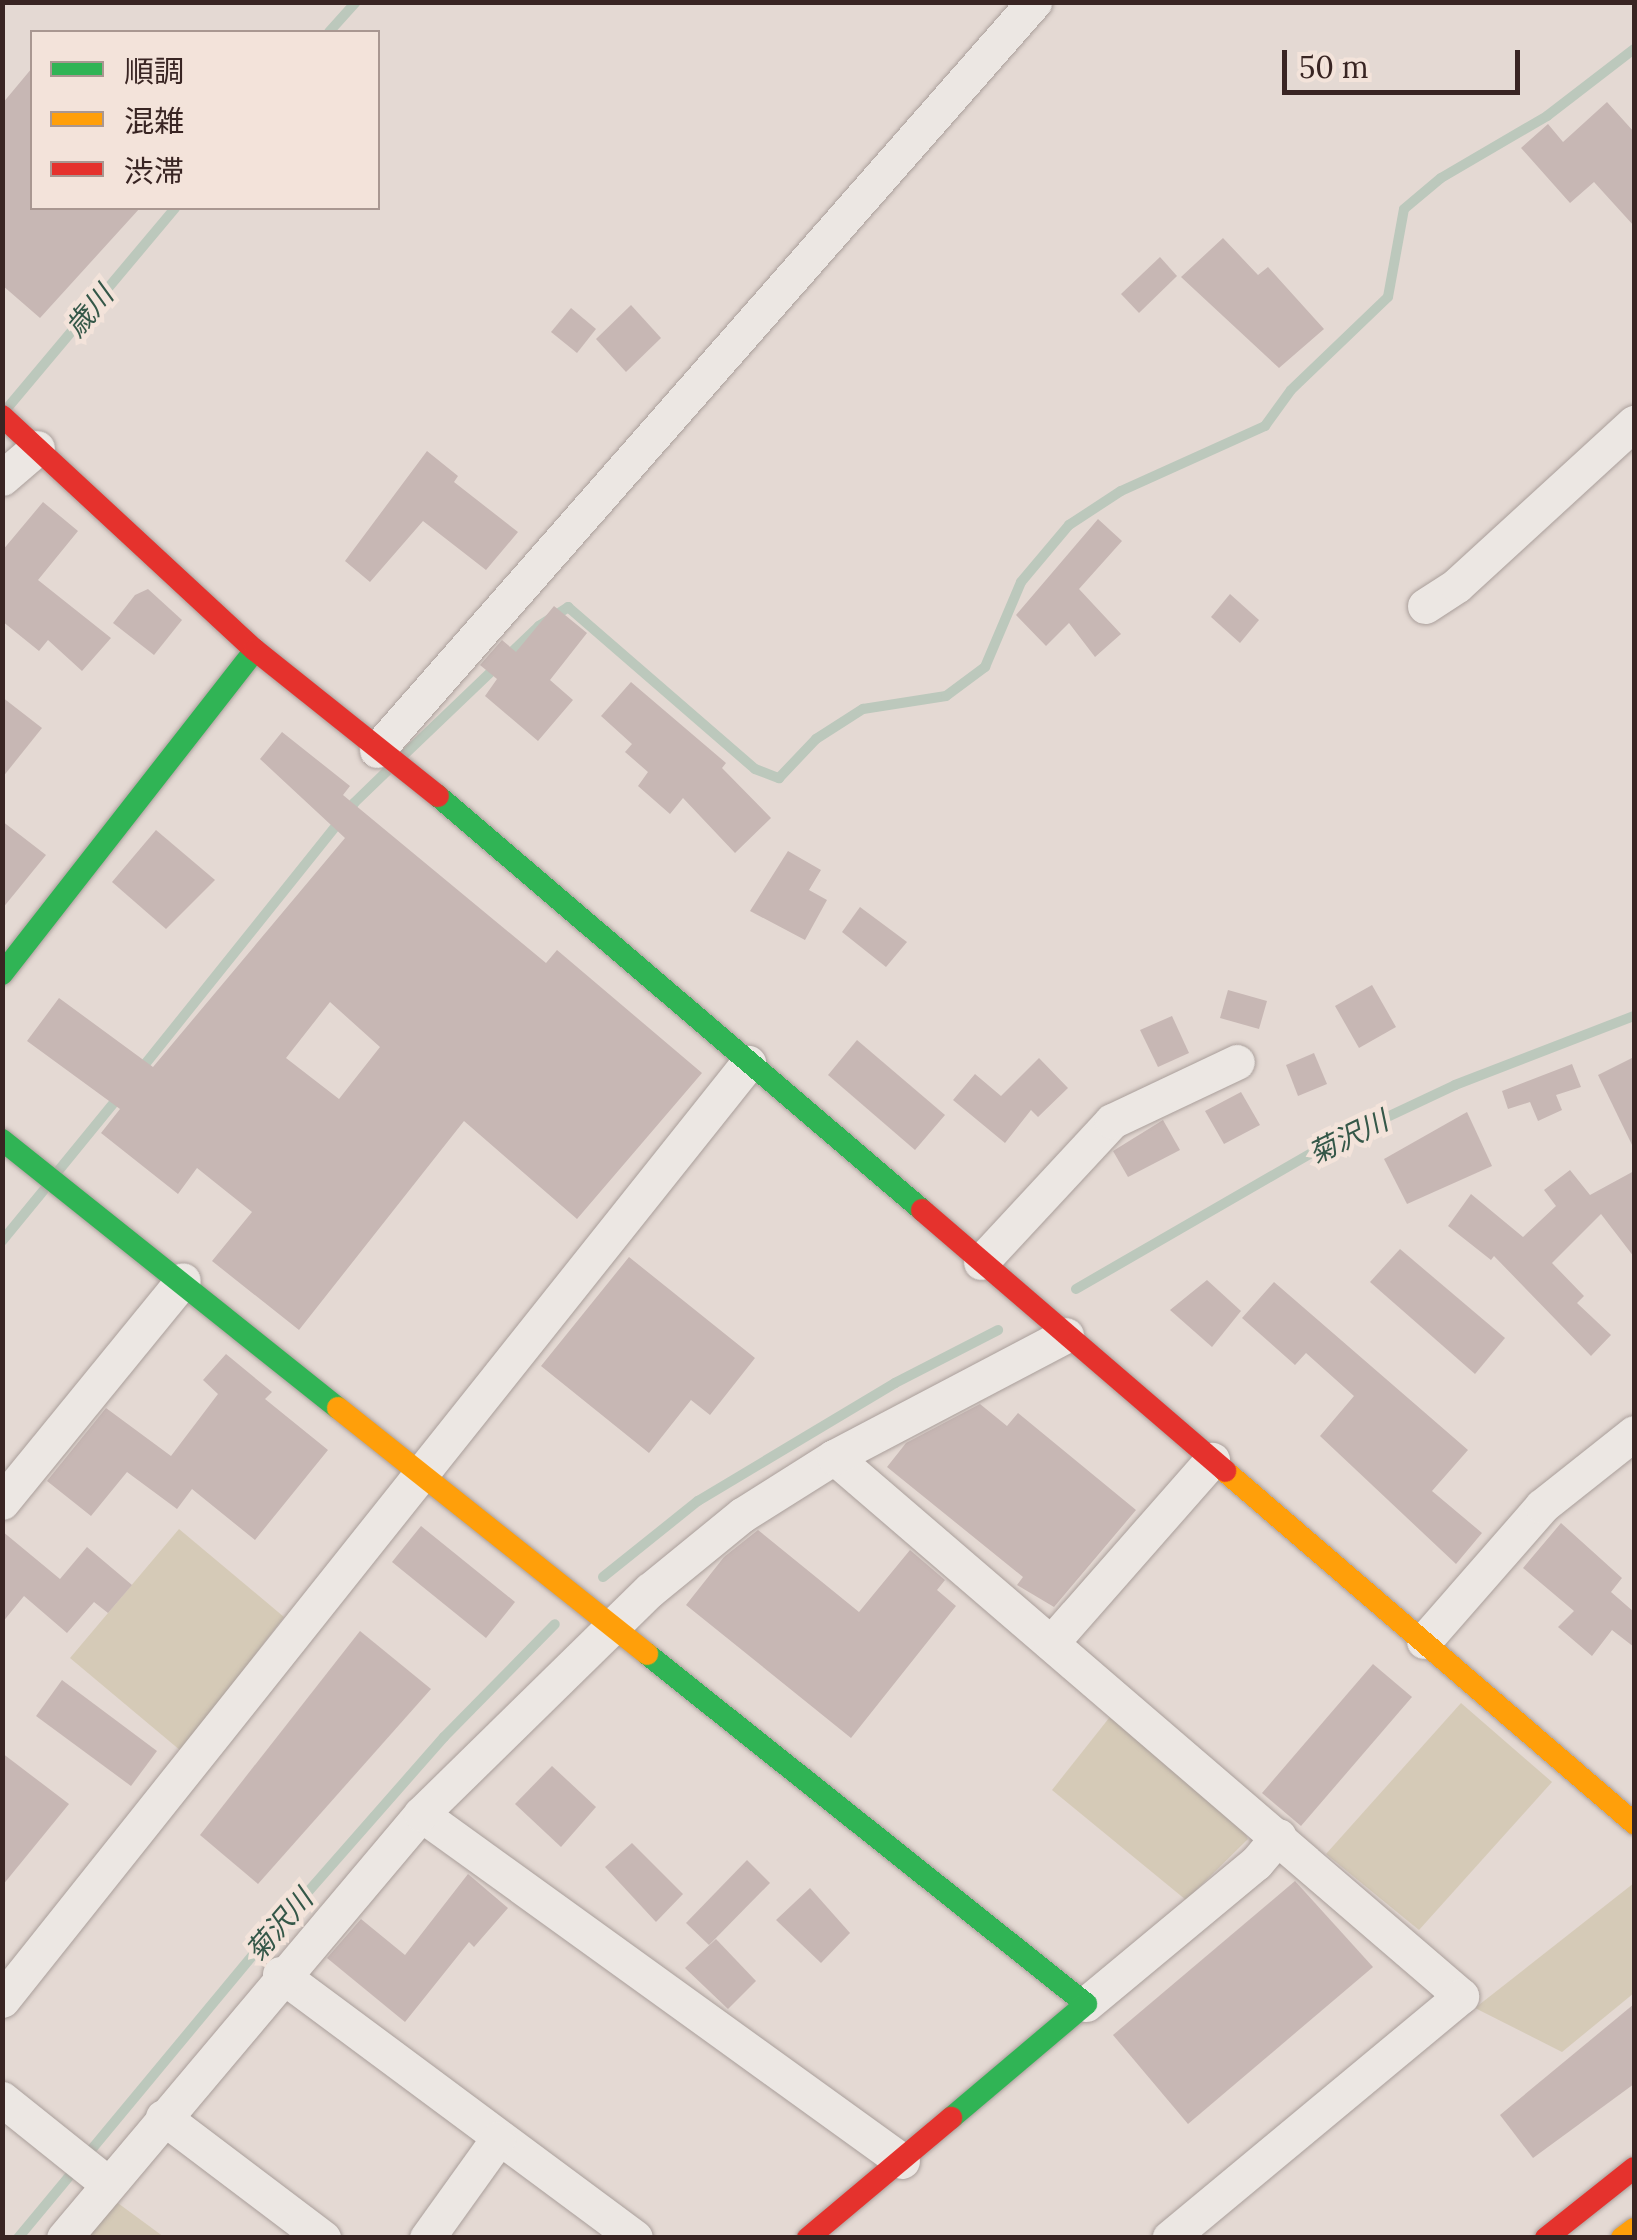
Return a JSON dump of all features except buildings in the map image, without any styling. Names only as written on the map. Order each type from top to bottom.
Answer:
[{"type":"street","points":[[377,750],[1034,2]]},
{"type":"street","points":[[1425,606],[1457,585],[1634,424]]},
{"type":"street","points":[[2,478],[17,430],[255,650],[748,1063],[1634,1823]]},
{"type":"street","points":[[2,974],[255,650]]},
{"type":"street","points":[[980,1262],[1112,1121],[1237,1062]]},
{"type":"street","points":[[2,2000],[748,1063]]},
{"type":"street","points":[[2,1140],[1086,2004]]},
{"type":"street","points":[[2,1502],[182,1280]]},
{"type":"street","points":[[64,2238],[102,2180],[163,2117],[280,1974],[421,1814],[611,1625],[742,1515],[834,1457],[1066,1336]]},
{"type":"street","points":[[1424,1642],[1542,1506],[1634,1433]]},
{"type":"street","points":[[834,1457],[1461,1996],[1168,2238]]},
{"type":"street","points":[[1051,1642],[1212,1460]]},
{"type":"street","points":[[421,1814],[902,2161]]},
{"type":"street","points":[[814,2236],[1256,1863],[1278,1836]]},
{"type":"street","points":[[280,1974],[498,2140],[635,2238]]},
{"type":"street","points":[[2,2099],[102,2180]]},
{"type":"street","points":[[163,2117],[323,2238]]},
{"type":"street","points":[[426,2238],[498,2140]]},
{"type":"street","points":[[1546,2238],[1634,2168]]},
{"type":"street","points":[[1622,2238],[1634,2229]]},
{"type":"shaded area","points":[[179,1529],[284,1617],[181,1751],[70,1658]]},
{"type":"shaded area","points":[[1461,1703],[1552,1782],[1419,1930],[1326,1854]]},
{"type":"shaded area","points":[[1113,1713],[1240,1824],[1248,1839],[1186,1900],[1052,1790]]},
{"type":"shaded area","points":[[1634,1883],[1634,1993],[1562,2052],[1475,2008]]},
{"type":"shaded area","points":[[111,2198],[164,2237],[80,2238]]},
{"type":"waterway","name":"歳川","points":[[331,30],[356,2]]},
{"type":"waterway","points":[[404,755],[539,626],[568,607],[755,769],[779,778],[816,739],[863,709],[946,696],[985,667],[1021,582],[1069,525],[1121,491],[1265,426],[1291,390],[1388,297],[1404,209],[1441,178],[1547,116],[1634,49]]},
{"type":"waterway","name":"歳川","points":[[9,406],[173,210]]},
{"type":"waterway","points":[[138,1073],[354,803],[388,770]]},
{"type":"waterway","name":"菊沢川","points":[[1076,1289],[1315,1151],[1455,1085],[1634,1016]]},
{"type":"waterway","points":[[59,1170],[121,1094]]},
{"type":"waterway","points":[[2,1241],[43,1191]]},
{"type":"waterway","name":"菊沢川","points":[[603,1577],[698,1501],[895,1383],[998,1330]]},
{"type":"waterway","name":"菊沢川","points":[[18,2238],[256,1951],[444,1737],[555,1624]]},
{"type":"traffic: fast","points":[[2,974],[255,650]]},
{"type":"traffic: fast","points":[[438,796],[922,1210]]},
{"type":"traffic: fast","points":[[2,1140],[338,1408]]},
{"type":"traffic: fast","points":[[647,1654],[1086,2004],[951,2118]]},
{"type":"traffic: slow","points":[[338,1408],[647,1654]]},
{"type":"traffic: slow","points":[[1225,1471],[1634,1823]]},
{"type":"traffic: slow","points":[[1622,2238],[1634,2229]]},
{"type":"traffic: jam","points":[[2,416],[255,650],[438,796]]},
{"type":"traffic: jam","points":[[922,1210],[1225,1471]]},
{"type":"traffic: jam","points":[[808,2238],[951,2118]]},
{"type":"traffic: jam","points":[[1546,2238],[1634,2168]]}]
